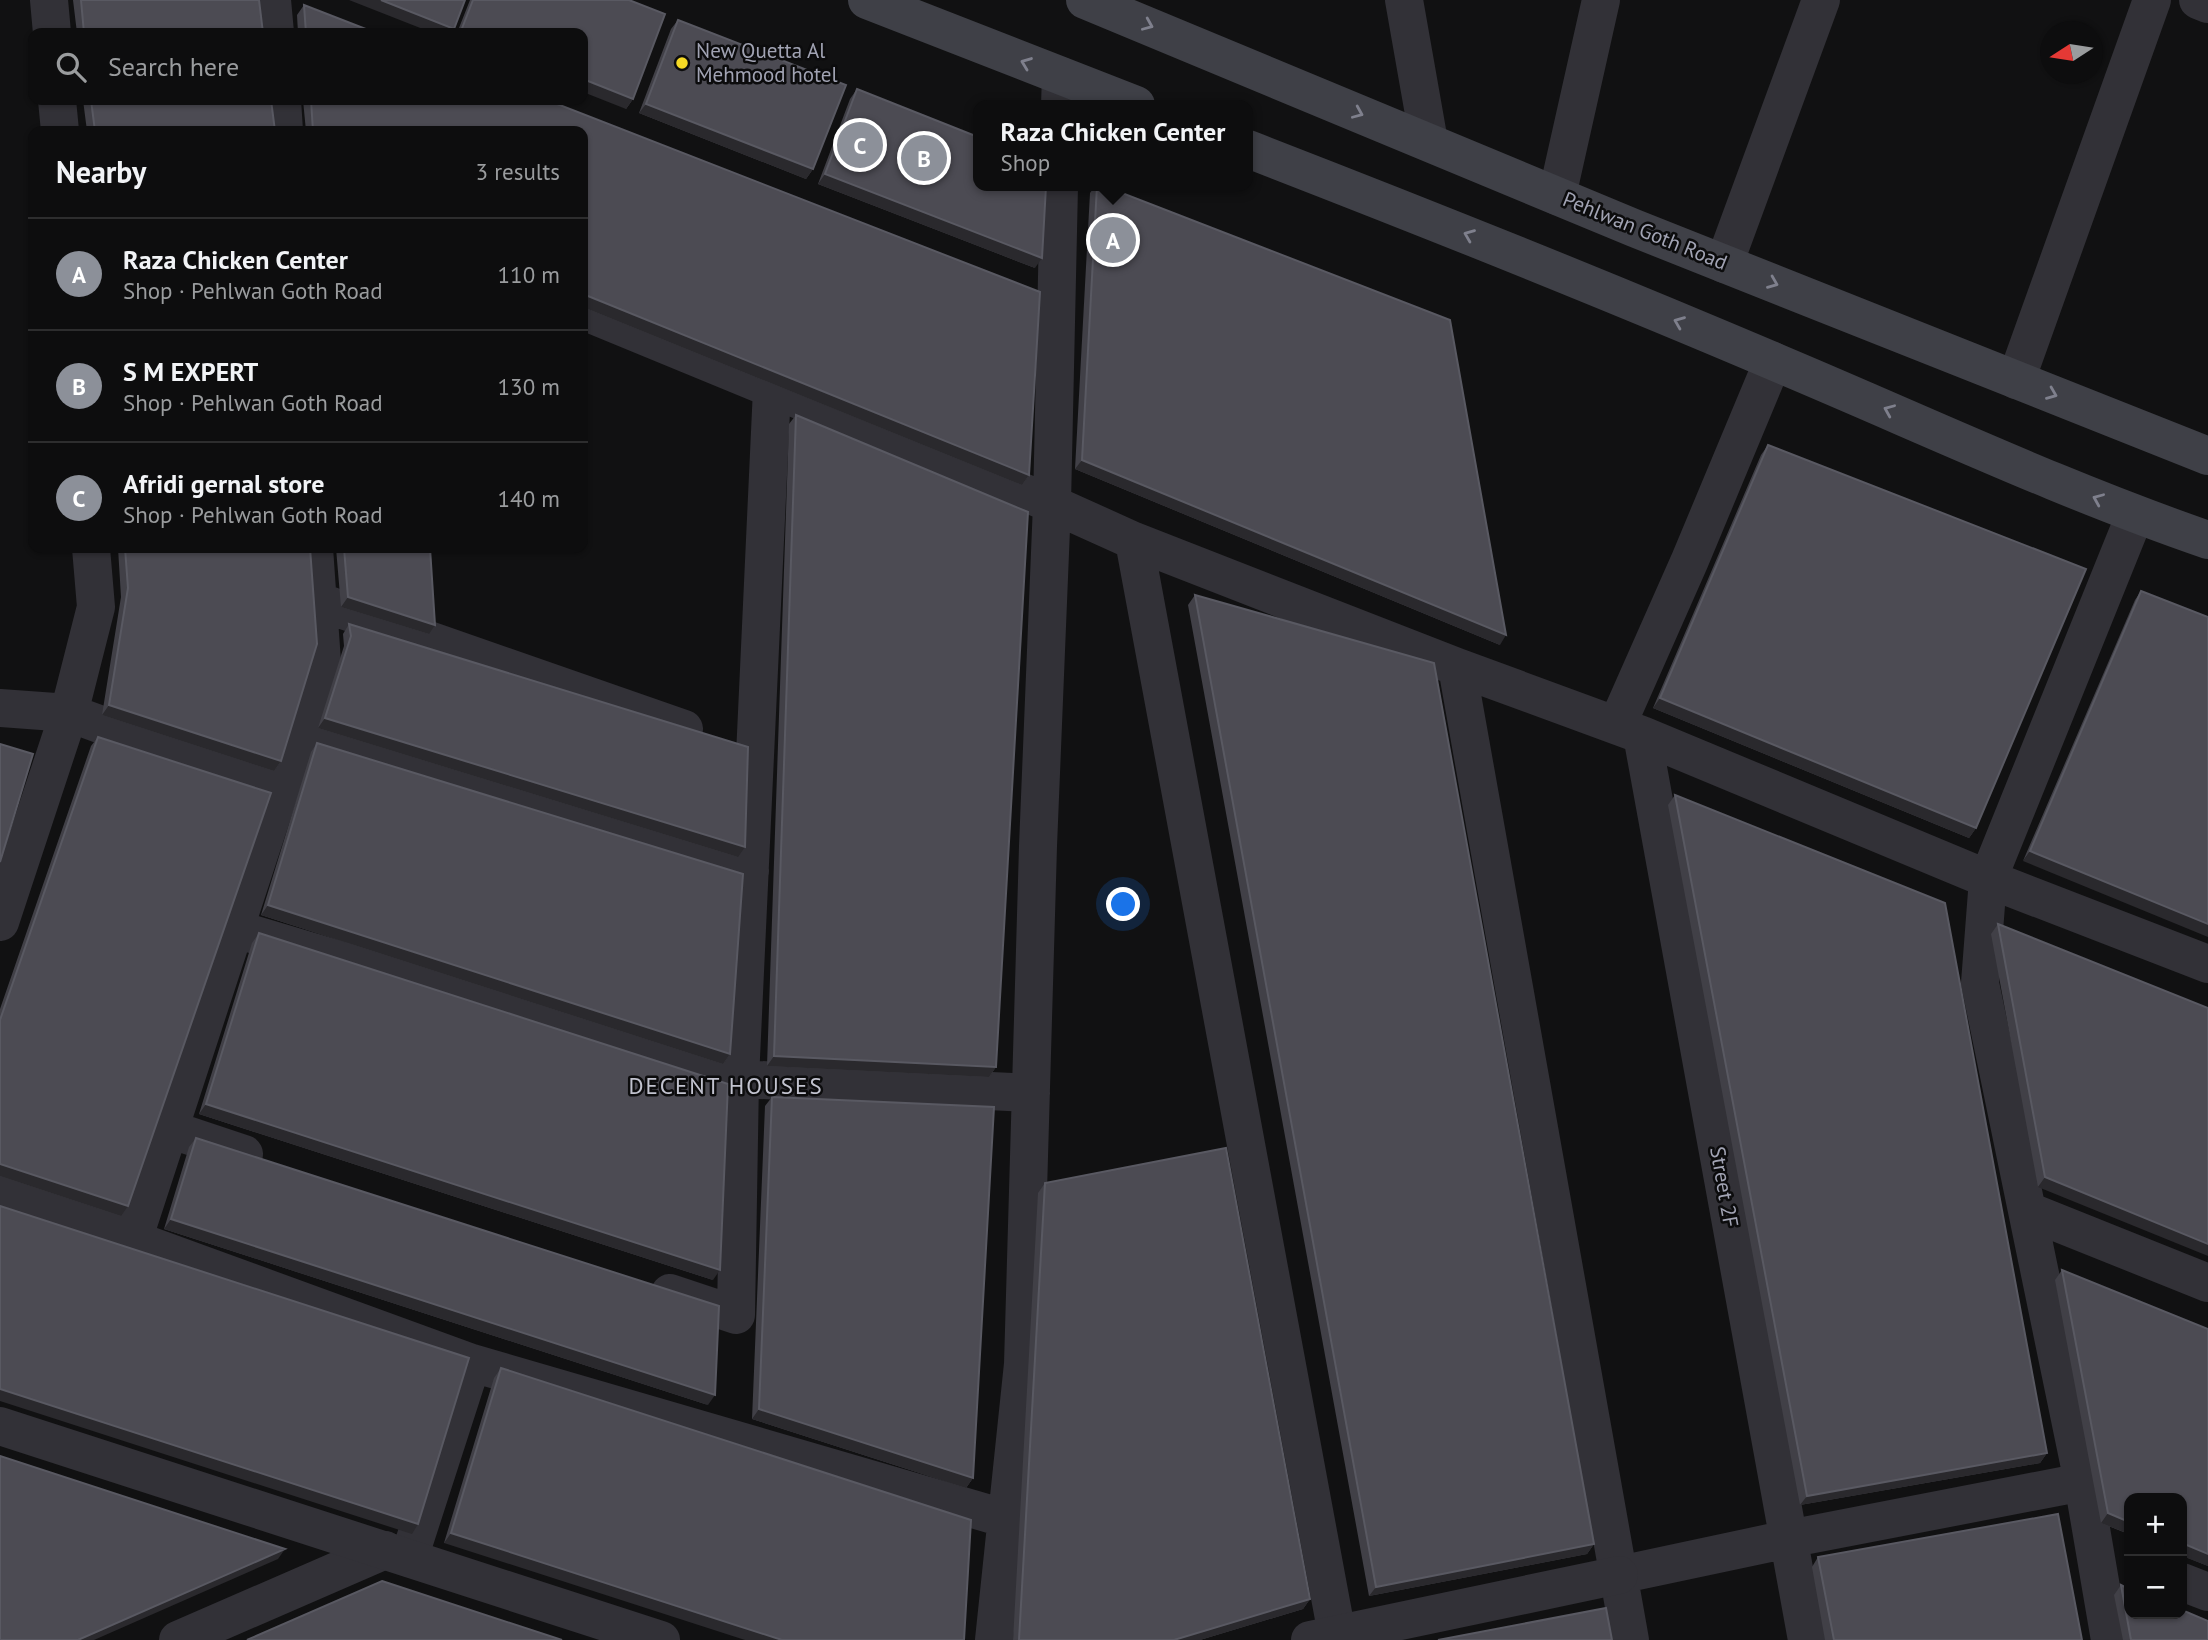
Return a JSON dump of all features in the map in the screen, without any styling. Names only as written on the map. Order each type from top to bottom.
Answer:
[{"type":"main road","points":[[867,0],[1061,91],[1109,100]]},
{"type":"main road","name":"Pehlwan Goth Road","points":[[1085,0],[1724,264],[2208,456]]},
{"type":"main road","points":[[1253,151],[1429,219],[2135,515],[2208,540]]},
{"type":"street","points":[[50,0],[52,28]]},
{"type":"street","points":[[272,0],[275,28]]},
{"type":"street","points":[[1404,0],[1429,142]]},
{"type":"street","points":[[1557,196],[1601,0]]},
{"type":"street","points":[[1724,264],[1821,0]]},
{"type":"street","points":[[2016,380],[2151,0]]},
{"type":"street","points":[[2198,0],[2208,4]]},
{"type":"street","points":[[57,105],[60,126]]},
{"type":"street","points":[[282,105],[284,126]]},
{"type":"street","points":[[994,1640],[1023,1364],[1052,504],[1059,191]]},
{"type":"street","points":[[588,313],[1052,504],[1134,541],[1457,667],[1629,730],[1988,879],[2208,964]]},
{"type":"street","points":[[1629,730],[1690,560],[1773,361]]},
{"type":"street","points":[[644,1284],[736,1315],[740,1079],[772,389]]},
{"type":"street","points":[[2110,1640],[2112,1555],[2083,1482],[1980,983],[1988,879],[2135,515]]},
{"type":"street","points":[[1134,541],[1328,1638],[1788,1539],[2083,1482]]},
{"type":"street","points":[[0,922],[69,713],[96,607],[91,553]]},
{"type":"street","points":[[133,1240],[322,662],[314,553]]},
{"type":"street","points":[[317,601],[755,754]]},
{"type":"street","points":[[1457,667],[1630,1640]]},
{"type":"street","points":[[0,708],[69,713],[280,790]]},
{"type":"street","name":"Street 2F","points":[[1629,730],[1807,1640]]},
{"type":"street","points":[[298,735],[750,871]]},
{"type":"street","points":[[235,929],[740,1079],[1031,1093]]},
{"type":"street","points":[[169,1129],[275,1164]]},
{"type":"street","points":[[0,1191],[472,1363],[1007,1519]]},
{"type":"street","points":[[2028,1211],[2208,1283]]},
{"type":"street","points":[[178,1640],[397,1554],[472,1363]]},
{"type":"street","points":[[0,1426],[661,1640]]},
{"type":"street","points":[[2187,1583],[2208,1592]]},
{"type":"building","points":[[81,0],[259,0],[262,28],[84,28]]},
{"type":"building","points":[[381,0],[465,0],[454,28]]},
{"type":"building","points":[[473,0],[629,0],[665,14],[633,99],[588,81],[588,28],[462,28]]},
{"type":"building","points":[[304,5],[363,28],[306,28]]},
{"type":"building","points":[[678,20],[846,85],[813,169],[646,104]]},
{"type":"building","points":[[857,89],[973,135],[973,191],[1046,191],[1042,258],[825,174]]},
{"type":"building","points":[[92,105],[272,105],[274,126],[94,126]]},
{"type":"building","points":[[311,105],[560,105],[1040,292],[1029,475],[588,296],[588,126],[313,126]]},
{"type":"building","points":[[1097,191],[1117,191],[1450,320],[1506,635],[1082,460]]},
{"type":"building","points":[[796,415],[1028,512],[996,1067],[774,1056]]},
{"type":"building","points":[[1768,445],[2086,569],[1976,828],[1660,698]]},
{"type":"building","points":[[125,553],[310,553],[317,644],[281,761],[109,705],[128,588]]},
{"type":"building","points":[[344,553],[430,553],[435,625],[348,597]]},
{"type":"building","points":[[2141,591],[2208,617],[2208,924],[2030,851]]},
{"type":"building","points":[[1195,595],[1434,663],[1594,1544],[1376,1587]]},
{"type":"building","points":[[349,624],[748,747],[745,847],[325,718],[351,636]]},
{"type":"building","points":[[98,737],[271,793],[128,1206],[0,1164],[0,1020]]},
{"type":"building","points":[[317,743],[743,874],[730,1054],[268,905]]},
{"type":"building","points":[[0,744],[33,754],[0,862]]},
{"type":"building","points":[[1675,795],[1945,903],[2047,1453],[1807,1496]]},
{"type":"building","points":[[1998,924],[2208,1008],[2208,1244],[2045,1177]]},
{"type":"building","points":[[259,933],[728,1084],[720,1270],[206,1104]]},
{"type":"building","points":[[772,1097],[994,1107],[973,1478],[759,1409]]},
{"type":"building","points":[[196,1138],[719,1306],[715,1395],[171,1219]]},
{"type":"building","points":[[1226,1148],[1310,1599],[1174,1640],[1019,1640],[1045,1183]]},
{"type":"building","points":[[0,1206],[469,1358],[418,1524],[0,1389]]},
{"type":"building","points":[[2062,1270],[2208,1329],[2208,1554],[2187,1545],[2187,1493],[2124,1493],[2124,1520],[2108,1513]]},
{"type":"building","points":[[501,1368],[971,1520],[964,1640],[782,1640],[451,1533]]},
{"type":"building","points":[[0,1456],[285,1549],[78,1640],[0,1640]]},
{"type":"building","points":[[2058,1514],[2082,1640],[1834,1640],[1818,1557]]},
{"type":"building","points":[[382,1581],[562,1640],[247,1640]]},
{"type":"building","points":[[1606,1608],[1612,1640],[1438,1640]]},
{"type":"building","points":[[2187,1612],[2208,1621],[2208,1640],[2131,1640],[2127,1619],[2187,1619]]},
{"type":"place","name":"New Quetta Al Mehmood hotel","points":[[682,63]]},
{"type":"place","name":"Afridi gernal store","points":[[860,145]]},
{"type":"place","name":"S M EXPERT","points":[[924,158]]},
{"type":"place","name":"Raza Chicken Center","points":[[1113,240]]},
{"type":"district","name":"DECENT HOUSES","points":[[726,1086]]}]
